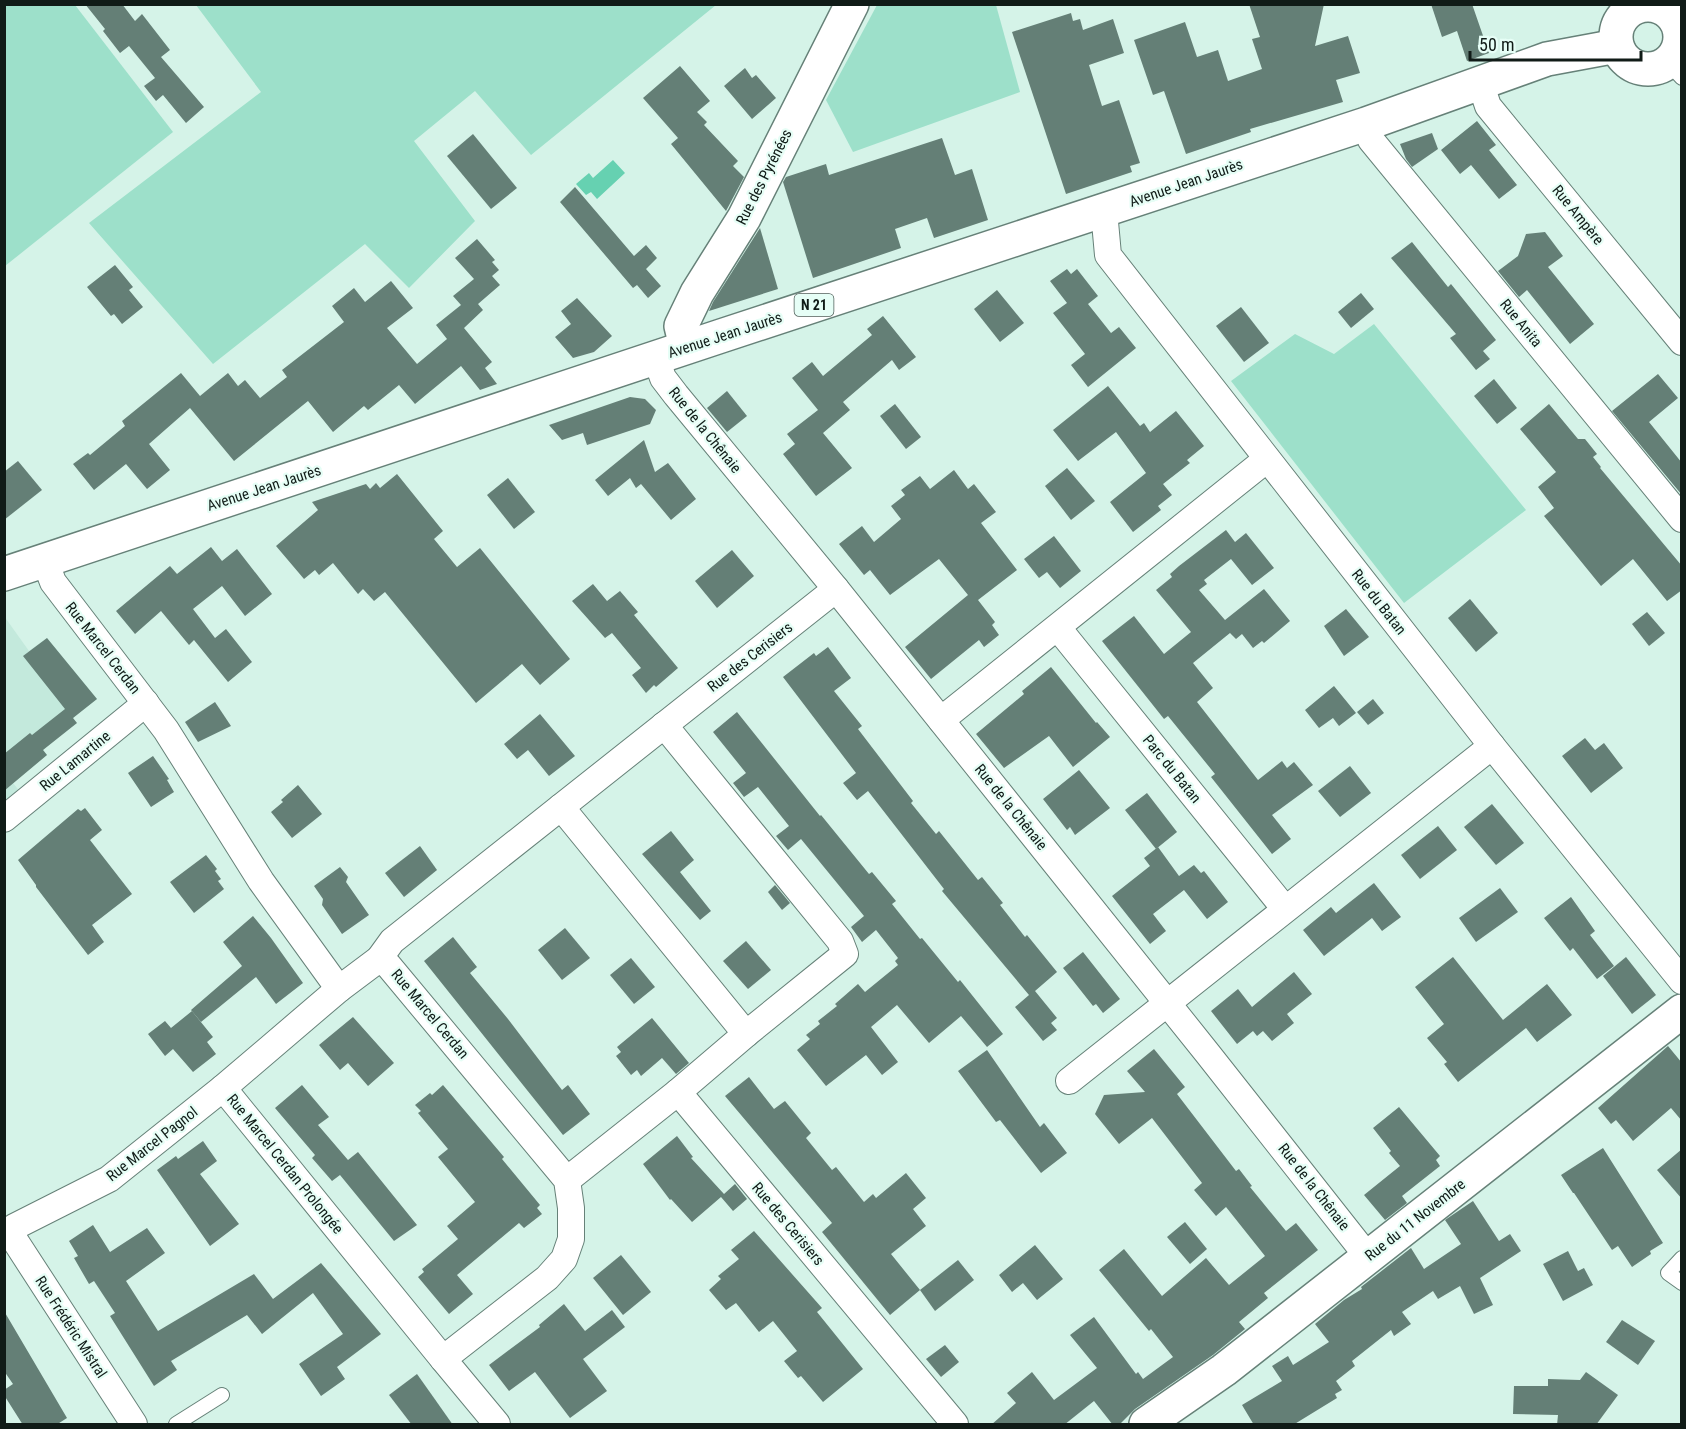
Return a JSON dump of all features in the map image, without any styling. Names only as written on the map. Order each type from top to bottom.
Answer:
[{"type":"main road","name":"Rue des Pyrénées","points":[[671,353],[697,293],[744,218],[852,4]]},
{"type":"main road","points":[[1649,5],[1658,7],[1667,11],[1680,25],[1675,70],[1639,68],[1622,56],[1617,46],[1618,26],[1628,7],[1649,5]]},
{"type":"main road","name":"Avenue Jean Jaurès","points":[[4,574],[1366,124],[1547,60],[1617,46]]},
{"type":"main road","name":"Rue du 11 Novembre","points":[[1146,1425],[1224,1370],[1682,1011]]},
{"type":"street","name":"Rue Ampère","points":[[1481,85],[1488,106],[1682,342]]},
{"type":"street","name":"Rue Anita","points":[[1366,124],[1371,140],[1682,519]]},
{"type":"street","name":"Rue du Batan","points":[[1104,211],[1108,255],[1492,746],[1682,981]]},
{"type":"street","name":"Rue de la Chênaie","points":[[671,353],[663,378],[676,395],[836,589],[1368,1257]]},
{"type":"street","points":[[941,720],[1267,459]]},
{"type":"street","name":"Rue Marcel Cerdan","points":[[45,561],[53,582],[166,730],[261,881],[339,988],[379,959],[396,973],[567,1180]]},
{"type":"street","name":"Rue des Cerisiers","points":[[379,959],[392,941],[836,589]]},
{"type":"street","name":"Parc du Batan","points":[[1058,628],[1285,909]]},
{"type":"street","name":"Rue Lamartine","points":[[4,819],[146,703]]},
{"type":"street","points":[[497,1425],[443,1359],[547,1278],[564,1259],[571,1239],[571,1208],[567,1180],[678,1092],[844,954],[840,941],[664,725]]},
{"type":"street","points":[[1069,1081],[1492,746]]},
{"type":"street","points":[[561,807],[746,1034]]},
{"type":"street","name":"Rue Marcel Cerdan Prolongée","points":[[339,988],[223,1089],[443,1359]]},
{"type":"street","name":"Rue Marcel Pagnol","points":[[14,1227],[109,1179],[223,1089]]},
{"type":"street","name":"Rue des Cerisiers","points":[[678,1092],[955,1425]]},
{"type":"street","name":"Rue Frédéric Mistral","points":[[14,1227],[14,1239],[134,1425]]},
{"type":"lane","points":[[1682,1258],[1668,1273],[1682,1283]]},
{"type":"lane","points":[[176,1425],[222,1395]]},
{"type":"shaded area","points":[[5,4],[75,5],[173,132],[5,266]]},
{"type":"shaded area","points":[[196,5],[716,5],[531,155],[475,91],[414,141],[475,221],[409,288],[365,244],[213,364],[89,223],[261,92]]},
{"type":"shaded area","points":[[877,5],[996,5],[1020,92],[853,152],[826,100]]},
{"type":"shaded area","points":[[613,160],[625,173],[597,199],[591,192],[586,195],[576,184],[589,173],[593,178]]},
{"type":"shaded area","points":[[1374,324],[1526,510],[1404,603],[1231,381],[1295,334],[1334,354]]},
{"type":"shaded area","points":[[4,616],[29,651],[47,638],[97,699],[73,718],[43,750],[47,755],[13,783],[21,793],[4,806]]},
{"type":"building","points":[[85,4],[122,4],[135,21],[142,14],[170,50],[161,57],[204,107],[186,123],[163,95],[156,101],[144,86],[155,78],[129,46],[120,53]]},
{"type":"building","points":[[1249,4],[1324,4],[1315,46],[1348,36],[1360,73],[1336,80],[1343,102],[1250,129],[1251,132],[1186,154],[1164,91],[1153,95],[1134,40],[1185,22],[1197,57],[1218,50],[1228,81],[1262,69],[1252,39],[1260,37]]},
{"type":"building","points":[[1431,4],[1472,4],[1489,53],[1467,61],[1457,31],[1442,37]]},
{"type":"building","points":[[1071,13],[1073,21],[1080,19],[1083,30],[1113,19],[1124,53],[1089,65],[1102,106],[1119,100],[1140,163],[1130,166],[1132,172],[1066,194],[1012,32]]},
{"type":"building","points":[[680,66],[710,101],[697,112],[707,122],[704,125],[738,161],[733,166],[744,177],[726,211],[671,144],[678,138],[643,98]]},
{"type":"building","points":[[745,68],[752,78],[756,75],[776,98],[752,119],[724,86]]},
{"type":"building","points":[[1477,121],[1496,145],[1489,150],[1517,185],[1499,199],[1471,165],[1460,174],[1441,150]]},
{"type":"building","points":[[1432,133],[1438,149],[1412,167],[1400,144]]},
{"type":"building","points":[[473,134],[517,188],[491,209],[447,156]]},
{"type":"building","points":[[942,138],[955,175],[972,169],[988,220],[934,238],[927,218],[895,229],[901,248],[813,278],[783,182],[786,177],[826,164],[829,175]]},
{"type":"building","points":[[575,187],[634,256],[646,245],[657,258],[646,269],[661,286],[648,298],[637,285],[633,288],[560,202]]},
{"type":"building","points":[[760,228],[778,289],[709,311],[713,302]]},
{"type":"building","points":[[1545,232],[1563,256],[1548,267],[1594,324],[1570,344],[1527,290],[1519,297],[1498,271],[1518,256],[1526,234]]},
{"type":"building","points":[[477,239],[495,260],[492,262],[499,270],[492,276],[500,285],[478,304],[483,310],[464,328],[492,362],[485,368],[497,384],[480,390],[461,366],[415,404],[399,385],[368,410],[364,406],[333,432],[308,401],[234,461],[190,408],[149,444],[170,470],[147,489],[126,464],[94,490],[73,464],[88,453],[90,455],[125,426],[122,421],[181,373],[200,396],[228,373],[238,386],[245,380],[260,398],[287,377],[282,370],[344,322],[332,306],[354,288],[365,302],[391,281],[413,308],[387,328],[417,364],[447,339],[436,325],[461,305],[453,296],[474,279],[455,258]]},
{"type":"building","points":[[1412,242],[1448,287],[1451,284],[1496,340],[1483,351],[1490,359],[1476,370],[1450,338],[1456,334],[1391,258]]},
{"type":"building","points":[[115,265],[133,287],[129,290],[143,307],[122,324],[114,314],[111,316],[87,287]]},
{"type":"building","points":[[1067,269],[1071,274],[1077,269],[1098,296],[1088,304],[1111,333],[1119,327],[1136,348],[1088,387],[1071,365],[1085,354],[1053,313],[1067,303],[1050,281]]},
{"type":"building","points":[[997,290],[1024,323],[1000,342],[974,309]]},
{"type":"building","points":[[1361,293],[1374,309],[1351,328],[1338,312]]},
{"type":"building","points":[[577,298],[612,336],[594,352],[573,358],[555,337],[571,324],[561,311]]},
{"type":"building","points":[[1241,307],[1269,343],[1244,362],[1216,326]]},
{"type":"building","points":[[883,316],[916,357],[899,370],[892,360],[843,402],[850,410],[823,433],[852,468],[816,496],[783,454],[795,444],[787,434],[818,410],[792,378],[812,362],[823,376],[872,335],[867,329]]},
{"type":"building","points":[[1658,374],[1678,398],[1649,422],[1682,463],[1682,495],[1612,411]]},
{"type":"building","points":[[1494,379],[1517,408],[1497,424],[1474,396]]},
{"type":"building","points":[[1108,386],[1140,426],[1144,423],[1150,432],[1176,411],[1204,446],[1187,460],[1190,463],[1163,484],[1172,495],[1158,506],[1161,510],[1133,532],[1110,502],[1146,473],[1116,432],[1078,461],[1053,430]]},
{"type":"building","points":[[727,391],[747,416],[727,432],[707,408]]},
{"type":"building","points":[[630,397],[645,399],[656,410],[650,424],[587,445],[583,433],[562,440],[549,425]]},
{"type":"building","points":[[895,404],[921,437],[906,449],[880,416]]},
{"type":"building","points":[[1549,404],[1578,439],[1585,439],[1597,454],[1593,457],[1600,468],[1682,566],[1682,590],[1667,601],[1633,559],[1601,586],[1544,516],[1554,508],[1538,487],[1556,472],[1520,429]]},
{"type":"building","points":[[644,440],[655,472],[668,463],[696,499],[671,520],[641,484],[636,488],[630,478],[608,496],[595,480]]},
{"type":"building","points":[[18,461],[42,490],[4,520],[4,472]]},
{"type":"building","points":[[1067,468],[1095,501],[1071,520],[1045,486]]},
{"type":"building","points":[[954,470],[968,489],[974,484],[996,512],[981,523],[1017,570],[978,600],[995,622],[992,625],[999,635],[984,647],[979,640],[931,679],[905,647],[968,595],[939,559],[890,595],[870,570],[864,575],[839,544],[862,526],[874,542],[901,519],[891,506],[905,495],[901,490],[920,476],[930,489]]},
{"type":"building","points":[[397,474],[443,531],[434,539],[457,567],[480,548],[570,659],[540,685],[522,664],[476,703],[385,592],[374,601],[363,589],[358,594],[333,563],[319,575],[315,570],[304,579],[276,546],[318,510],[312,502],[366,484],[370,489],[376,483],[380,488]]},
{"type":"building","points":[[508,478],[535,512],[514,529],[487,495]]},
{"type":"building","points":[[1226,530],[1235,542],[1246,533],[1274,568],[1252,585],[1231,559],[1204,580],[1207,584],[1199,590],[1225,620],[1264,589],[1290,621],[1264,643],[1262,641],[1253,648],[1242,634],[1236,639],[1230,633],[1193,663],[1213,688],[1197,702],[1258,780],[1282,761],[1287,768],[1294,762],[1313,785],[1272,815],[1291,839],[1272,854],[1211,777],[1215,774],[1168,716],[1164,719],[1102,641],[1134,616],[1164,654],[1191,632],[1156,590],[1172,577],[1170,574],[1179,566]]},
{"type":"building","points":[[1054,536],[1081,571],[1060,588],[1047,572],[1039,578],[1024,559]]},
{"type":"building","points":[[211,547],[222,561],[237,549],[272,594],[245,616],[222,586],[193,609],[215,638],[226,629],[252,662],[228,682],[194,640],[189,645],[161,611],[135,634],[116,611],[170,566],[177,574]]},
{"type":"building","points":[[732,550],[754,576],[717,608],[695,581]]},
{"type":"building","points":[[593,584],[607,601],[620,591],[638,612],[634,615],[678,668],[646,693],[632,675],[641,668],[612,633],[605,638],[572,601]]},
{"type":"building","points":[[1470,599],[1498,633],[1476,652],[1448,618]]},
{"type":"building","points":[[1346,609],[1369,637],[1344,656],[1324,626]]},
{"type":"building","points":[[1647,612],[1665,633],[1649,646],[1632,624]]},
{"type":"building","points":[[47,638],[97,699],[73,718],[77,723],[43,750],[47,755],[4,791],[4,754],[65,709],[23,656]]},
{"type":"building","points":[[828,647],[851,678],[834,691],[862,726],[858,729],[936,834],[939,831],[978,880],[982,877],[1003,903],[1000,905],[1025,937],[1027,935],[1057,972],[1035,991],[1057,1018],[1051,1023],[1057,1030],[1043,1041],[1015,1007],[1029,995],[942,891],[944,889],[868,791],[857,800],[843,783],[856,773],[783,677],[814,653],[816,656]]},
{"type":"building","points":[[1051,667],[1110,737],[1073,767],[1049,736],[1004,768],[976,734],[1024,694],[1022,691]]},
{"type":"building","points":[[1334,686],[1356,713],[1339,726],[1333,718],[1319,728],[1305,710]]},
{"type":"building","points":[[1373,699],[1384,713],[1368,725],[1357,712]]},
{"type":"building","points":[[215,702],[231,726],[198,742],[185,722]]},
{"type":"building","points":[[737,712],[820,816],[869,874],[872,872],[896,901],[892,904],[920,939],[922,938],[958,982],[960,980],[1003,1034],[987,1047],[961,1016],[929,1043],[897,1005],[871,1027],[898,1062],[882,1075],[866,1055],[826,1086],[797,1050],[810,1039],[806,1035],[820,1024],[818,1021],[837,1006],[835,1004],[858,984],[865,992],[898,965],[895,961],[898,958],[876,930],[862,942],[851,927],[864,916],[801,839],[788,850],[776,836],[789,826],[758,787],[744,797],[733,783],[746,773],[713,732]]},
{"type":"building","points":[[540,714],[575,756],[549,776],[528,750],[517,759],[504,744]]},
{"type":"building","points":[[1585,738],[1595,750],[1604,743],[1623,768],[1591,793],[1562,756]]},
{"type":"building","points":[[153,756],[169,779],[167,780],[174,792],[151,807],[128,773]]},
{"type":"building","points":[[1350,766],[1371,793],[1340,817],[1318,791]]},
{"type":"building","points":[[1079,770],[1110,808],[1075,835],[1070,827],[1067,830],[1043,799]]},
{"type":"building","points":[[298,785],[322,814],[292,838],[271,812]]},
{"type":"building","points":[[1147,793],[1177,832],[1156,849],[1125,810]]},
{"type":"building","points":[[1492,804],[1524,843],[1496,865],[1464,827]]},
{"type":"building","points":[[85,808],[102,830],[90,840],[132,894],[92,925],[104,942],[88,955],[18,860],[78,809],[81,811]]},
{"type":"building","points":[[1438,826],[1457,850],[1420,879],[1401,855]]},
{"type":"building","points":[[671,831],[694,860],[680,872],[711,911],[700,920],[642,854]]},
{"type":"building","points":[[420,846],[437,870],[404,897],[385,873]]},
{"type":"building","points":[[1158,847],[1179,876],[1194,865],[1201,873],[1204,871],[1228,902],[1207,919],[1184,890],[1153,914],[1166,931],[1150,944],[1112,896],[1150,866],[1144,858]]},
{"type":"building","points":[[206,855],[217,869],[215,871],[221,879],[218,881],[224,889],[194,913],[170,882]]},
{"type":"building","points":[[340,867],[348,877],[346,882],[369,915],[342,934],[322,905],[323,899],[314,886]]},
{"type":"building","points":[[1374,883],[1401,917],[1382,931],[1372,918],[1324,956],[1303,930],[1331,907],[1336,913]]},
{"type":"building","points":[[775,885],[790,903],[782,910],[768,892]]},
{"type":"building","points":[[1500,888],[1518,912],[1476,942],[1459,918]]},
{"type":"building","points":[[1571,897],[1595,931],[1590,935],[1614,966],[1597,979],[1573,948],[1570,951],[1544,918]]},
{"type":"building","points":[[253,916],[303,983],[276,1004],[256,977],[201,1022],[191,1010],[242,966],[223,942]]},
{"type":"building","points":[[565,928],[590,958],[562,980],[538,950]]},
{"type":"building","points":[[453,937],[477,967],[470,973],[562,1090],[568,1085],[590,1114],[563,1135],[424,961]]},
{"type":"building","points":[[746,941],[771,970],[748,989],[723,961]]},
{"type":"building","points":[[1083,952],[1120,999],[1103,1013],[1096,1004],[1093,1006],[1063,968]]},
{"type":"building","points":[[1453,957],[1503,1020],[1547,984],[1572,1015],[1537,1042],[1526,1028],[1458,1082],[1444,1064],[1447,1062],[1427,1038],[1444,1024],[1415,987]]},
{"type":"building","points":[[1626,957],[1656,995],[1632,1014],[1603,976]]},
{"type":"building","points":[[631,958],[655,987],[634,1004],[610,975]]},
{"type":"building","points":[[1294,972],[1312,994],[1287,1014],[1294,1023],[1272,1041],[1263,1031],[1257,1036],[1253,1031],[1237,1044],[1211,1011],[1238,989],[1252,1007]]},
{"type":"building","points":[[192,1011],[213,1037],[207,1042],[216,1054],[193,1072],[173,1049],[165,1056],[148,1034],[165,1021],[171,1028]]},
{"type":"building","points":[[353,1017],[394,1063],[368,1086],[348,1063],[340,1070],[319,1045]]},
{"type":"building","points":[[652,1018],[689,1063],[676,1074],[662,1058],[641,1076],[637,1070],[631,1075],[616,1056],[621,1052],[617,1047]]},
{"type":"building","points":[[1668,1046],[1682,1063],[1682,1121],[1671,1108],[1633,1141],[1616,1120],[1611,1124],[1598,1108]]},
{"type":"building","points":[[1154,1049],[1185,1087],[1177,1094],[1236,1171],[1239,1169],[1252,1186],[1250,1187],[1286,1231],[1296,1223],[1318,1250],[1264,1293],[1268,1298],[1239,1322],[1245,1329],[1213,1355],[1135,1409],[1119,1425],[1113,1425],[1094,1401],[1064,1425],[991,1425],[1016,1403],[1007,1393],[1032,1372],[1054,1400],[1097,1368],[1070,1335],[1094,1317],[1136,1374],[1138,1372],[1143,1379],[1173,1357],[1099,1270],[1124,1249],[1162,1296],[1206,1258],[1229,1285],[1265,1256],[1226,1207],[1216,1216],[1194,1190],[1202,1183],[1152,1118],[1119,1144],[1095,1114],[1104,1095],[1145,1092],[1127,1071]]},
{"type":"building","points":[[987,1050],[1040,1127],[1044,1123],[1067,1153],[1041,1173],[1000,1120],[996,1122],[958,1071]]},
{"type":"building","points":[[749,1077],[774,1109],[785,1101],[811,1133],[806,1138],[832,1170],[836,1167],[864,1202],[873,1194],[876,1198],[906,1173],[926,1198],[913,1209],[926,1226],[891,1254],[920,1290],[890,1315],[822,1232],[832,1223],[725,1096]]},
{"type":"building","points":[[302,1085],[329,1117],[318,1125],[348,1160],[358,1152],[417,1225],[394,1241],[340,1175],[332,1181],[312,1158],[315,1155],[275,1108]]},
{"type":"building","points":[[443,1085],[504,1157],[502,1159],[540,1205],[537,1208],[542,1214],[524,1228],[519,1223],[457,1275],[473,1294],[449,1314],[418,1277],[424,1272],[422,1269],[458,1239],[447,1226],[475,1202],[438,1157],[448,1149],[418,1113],[421,1111],[415,1105]]},
{"type":"building","points":[[1399,1107],[1440,1156],[1436,1160],[1440,1166],[1402,1196],[1407,1203],[1385,1220],[1364,1195],[1400,1166],[1373,1128]]},
{"type":"building","points":[[677,1136],[693,1157],[691,1158],[724,1194],[735,1184],[747,1199],[733,1211],[721,1197],[692,1222],[670,1200],[643,1164]]},
{"type":"building","points":[[203,1141],[217,1161],[200,1174],[239,1224],[210,1246],[157,1170],[176,1156],[178,1159]]},
{"type":"building","points":[[1603,1148],[1663,1243],[1632,1267],[1618,1246],[1612,1250],[1561,1175]]},
{"type":"building","points":[[1682,1149],[1682,1199],[1657,1170]]},
{"type":"building","points":[[1473,1201],[1499,1241],[1510,1234],[1521,1251],[1480,1278],[1493,1305],[1474,1314],[1460,1286],[1438,1299],[1433,1291],[1402,1312],[1411,1324],[1394,1336],[1391,1330],[1352,1361],[1355,1366],[1336,1381],[1342,1390],[1335,1394],[1337,1398],[1293,1425],[1254,1425],[1242,1405],[1282,1381],[1272,1366],[1288,1356],[1293,1365],[1329,1342],[1315,1324],[1411,1248],[1424,1269],[1461,1244],[1445,1220]]},
{"type":"building","points":[[1185,1222],[1207,1249],[1190,1264],[1167,1237]]},
{"type":"building","points":[[93,1225],[110,1252],[147,1228],[165,1253],[126,1281],[158,1331],[254,1274],[273,1299],[321,1263],[381,1334],[337,1367],[345,1379],[321,1396],[299,1364],[343,1334],[313,1293],[262,1334],[247,1315],[171,1361],[177,1370],[154,1386],[110,1316],[115,1313],[94,1281],[89,1284],[74,1258],[78,1256],[69,1241]]},
{"type":"building","points":[[754,1231],[822,1308],[817,1312],[863,1369],[823,1402],[801,1376],[798,1378],[784,1361],[797,1351],[773,1321],[759,1332],[736,1303],[726,1310],[709,1290],[721,1279],[718,1276],[739,1259],[731,1250]]},
{"type":"building","points":[[1035,1245],[1063,1279],[1037,1300],[1023,1283],[1012,1292],[999,1275]]},
{"type":"building","points":[[1568,1251],[1578,1271],[1584,1268],[1593,1285],[1563,1301],[1543,1264]]},
{"type":"building","points":[[621,1255],[651,1292],[623,1315],[593,1278]]},
{"type":"building","points":[[958,1260],[974,1280],[935,1311],[920,1290]]},
{"type":"building","points":[[564,1304],[585,1331],[612,1310],[625,1327],[583,1359],[607,1391],[570,1418],[535,1372],[509,1391],[489,1365],[540,1327],[539,1325]]},
{"type":"building","points":[[4,1311],[67,1418],[56,1425],[23,1425],[4,1395],[4,1390],[13,1384],[4,1371]]},
{"type":"building","points":[[1622,1320],[1655,1341],[1638,1365],[1606,1342]]},
{"type":"building","points":[[945,1345],[959,1362],[941,1377],[926,1359]]},
{"type":"building","points":[[1586,1372],[1618,1395],[1596,1425],[1557,1425],[1558,1415],[1513,1414],[1514,1386],[1548,1386],[1548,1379],[1580,1380]]},
{"type":"building","points":[[417,1374],[453,1425],[412,1425],[389,1395]]}]
